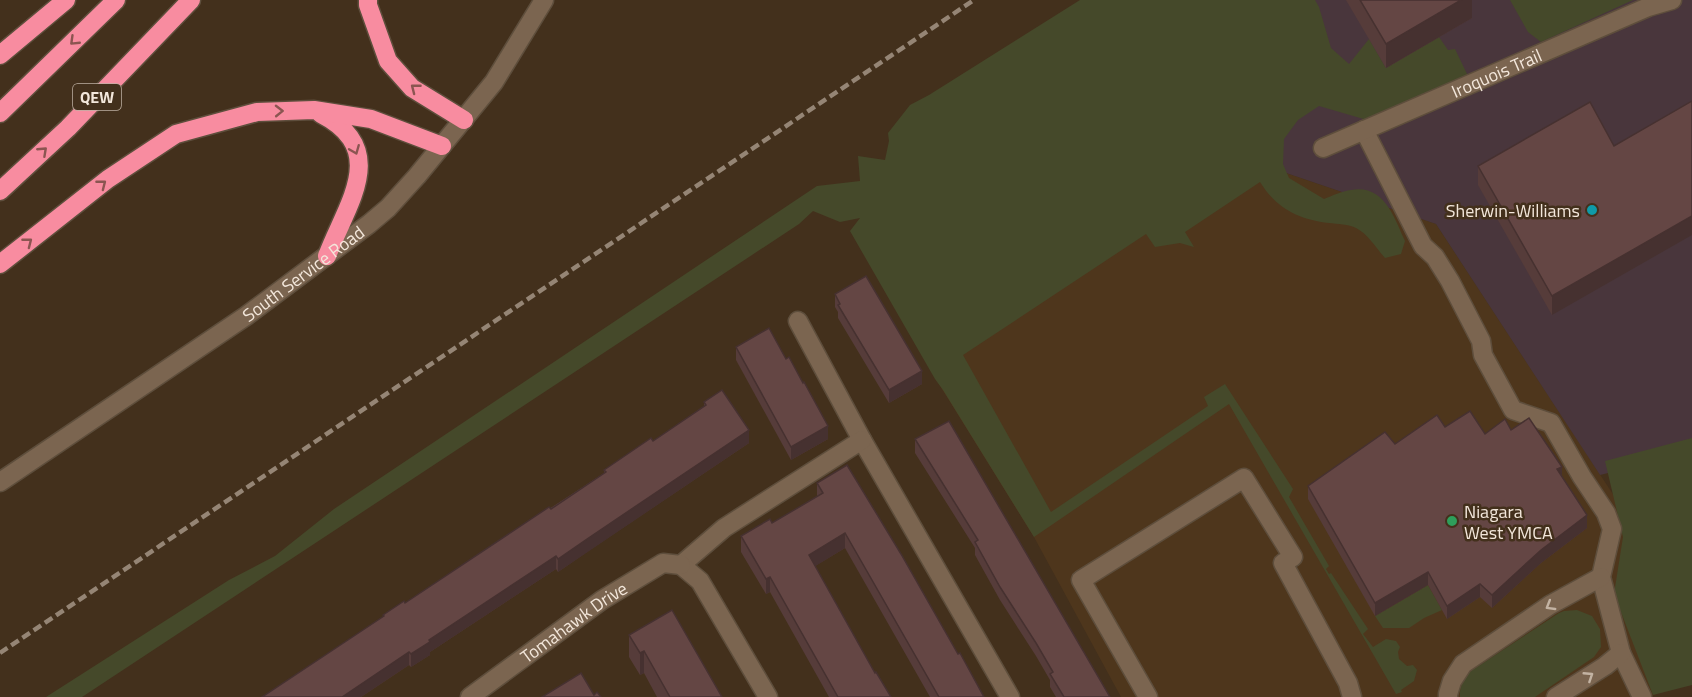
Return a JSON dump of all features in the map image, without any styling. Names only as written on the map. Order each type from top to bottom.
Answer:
[{"type":"highway","points":[[0,55],[66,0]]},
{"type":"highway","points":[[0,113],[116,0]]},
{"type":"highway","name":"QEW","points":[[0,191],[68,128],[191,0]]},
{"type":"highway","points":[[368,0],[388,61],[412,88],[464,120]]},
{"type":"highway","points":[[314,111],[329,118],[349,136],[359,158],[360,169],[353,198],[327,256]]},
{"type":"highway","points":[[0,264],[108,179],[176,134],[257,112],[314,111],[371,119],[442,146]]},
{"type":"street","name":"South Service Road","points":[[0,482],[246,316],[388,208],[494,82],[544,0]]},
{"type":"street","name":"Iroquois Trail","points":[[1323,148],[1648,7],[1672,0]]},
{"type":"street","points":[[1364,130],[1423,246],[1435,257],[1450,281],[1481,341],[1484,355],[1513,410],[1551,423],[1606,513],[1612,529],[1601,577],[1621,653],[1642,697]]},
{"type":"street","points":[[798,321],[862,440],[1010,697]]},
{"type":"street","points":[[768,697],[700,581],[681,565],[724,528],[862,440]]},
{"type":"street","points":[[1148,697],[1081,580],[1244,478],[1293,557],[1283,564],[1348,683],[1352,697]]},
{"type":"street","name":"Tomahawk Drive","points":[[470,697],[602,600],[663,563],[681,565]]},
{"type":"street","points":[[1448,697],[1452,681],[1462,664],[1550,605],[1601,577]]},
{"type":"street","points":[[1556,697],[1621,653]]},
{"type":"shaded area","points":[[1150,0],[1692,0],[1692,452],[1600,475],[1436,224],[1248,160]]},
{"type":"shaded area","points":[[1248,160],[1436,224],[1692,615],[1692,676],[1650,697],[1121,697],[1034,537],[929,368]]},
{"type":"green space","points":[[1080,0],[1315,0],[1331,48],[1349,64],[1369,39],[1386,68],[1439,37],[1448,50],[1455,49],[1468,76],[1367,120],[1319,106],[1298,120],[1284,139],[1283,164],[1289,178],[1324,199],[1344,191],[1362,189],[1380,197],[1392,213],[1405,241],[1401,254],[1385,258],[1368,237],[1356,228],[1308,219],[1289,211],[1274,199],[1260,182],[1185,232],[1194,247],[1180,243],[1155,247],[1146,234],[963,355],[1051,512],[1208,406],[1204,397],[1225,384],[1293,489],[1289,497],[1329,566],[1326,569],[1329,574],[1331,573],[1368,629],[1363,634],[1373,647],[1386,639],[1396,641],[1400,647],[1399,659],[1407,666],[1413,665],[1417,670],[1414,681],[1401,690],[1402,692],[1396,694],[1229,404],[1034,537],[935,379],[850,231],[860,218],[840,222],[813,211],[799,224],[82,697],[46,697],[229,580],[275,556],[334,509],[817,186],[860,181],[858,156],[885,160],[889,141],[888,133],[910,105]]},
{"type":"green space","points":[[1510,0],[1633,0],[1541,42],[1528,32]]},
{"type":"green space","points":[[1692,438],[1692,685],[1653,695],[1614,594],[1623,537],[1605,461]]},
{"type":"green space","points":[[1428,585],[1442,610],[1409,628],[1383,628],[1375,616]]},
{"type":"green space","points":[[1577,610],[1592,616],[1600,629],[1601,647],[1594,657],[1535,697],[1460,697],[1460,690],[1471,671],[1559,613]]},
{"type":"building","points":[[1360,0],[1461,0],[1386,44]]},
{"type":"building","name":"Sherwin-Williams","points":[[1692,101],[1692,216],[1552,296],[1478,166],[1590,102],[1614,146]]},
{"type":"building","points":[[866,276],[922,371],[889,390],[838,305],[840,304],[835,294]]},
{"type":"building","points":[[769,328],[786,359],[789,357],[828,426],[791,447],[736,347]]},
{"type":"building","points":[[722,390],[749,430],[558,559],[556,556],[429,640],[430,642],[411,654],[409,652],[342,697],[262,697],[404,601],[405,603],[549,507],[551,509],[651,438],[653,441],[706,405],[704,402]]},
{"type":"building","name":"Niagara West YMCA","points":[[1470,411],[1485,434],[1505,419],[1511,430],[1529,418],[1562,467],[1557,469],[1587,515],[1541,550],[1492,595],[1480,584],[1447,606],[1428,572],[1375,603],[1308,486],[1385,432],[1395,444],[1437,415],[1445,427]]},
{"type":"building","points":[[949,421],[1110,697],[1064,697],[1050,674],[1053,672],[975,542],[978,540],[915,439]]},
{"type":"building","points":[[847,465],[984,697],[939,697],[845,533],[809,555],[875,673],[891,697],[838,697],[770,577],[766,579],[741,536],[770,519],[772,523],[823,493],[817,483]]},
{"type":"building","points":[[672,610],[722,697],[670,697],[644,651],[640,653],[629,635]]},
{"type":"building","points":[[581,673],[594,695],[597,692],[601,697],[542,697]]},
{"type":"railway","points":[[0,653],[974,0]]},
{"type":"place","name":"Sherwin-Williams","points":[[1592,210]]},
{"type":"place","name":"Niagara West YMCA","points":[[1452,521]]}]
